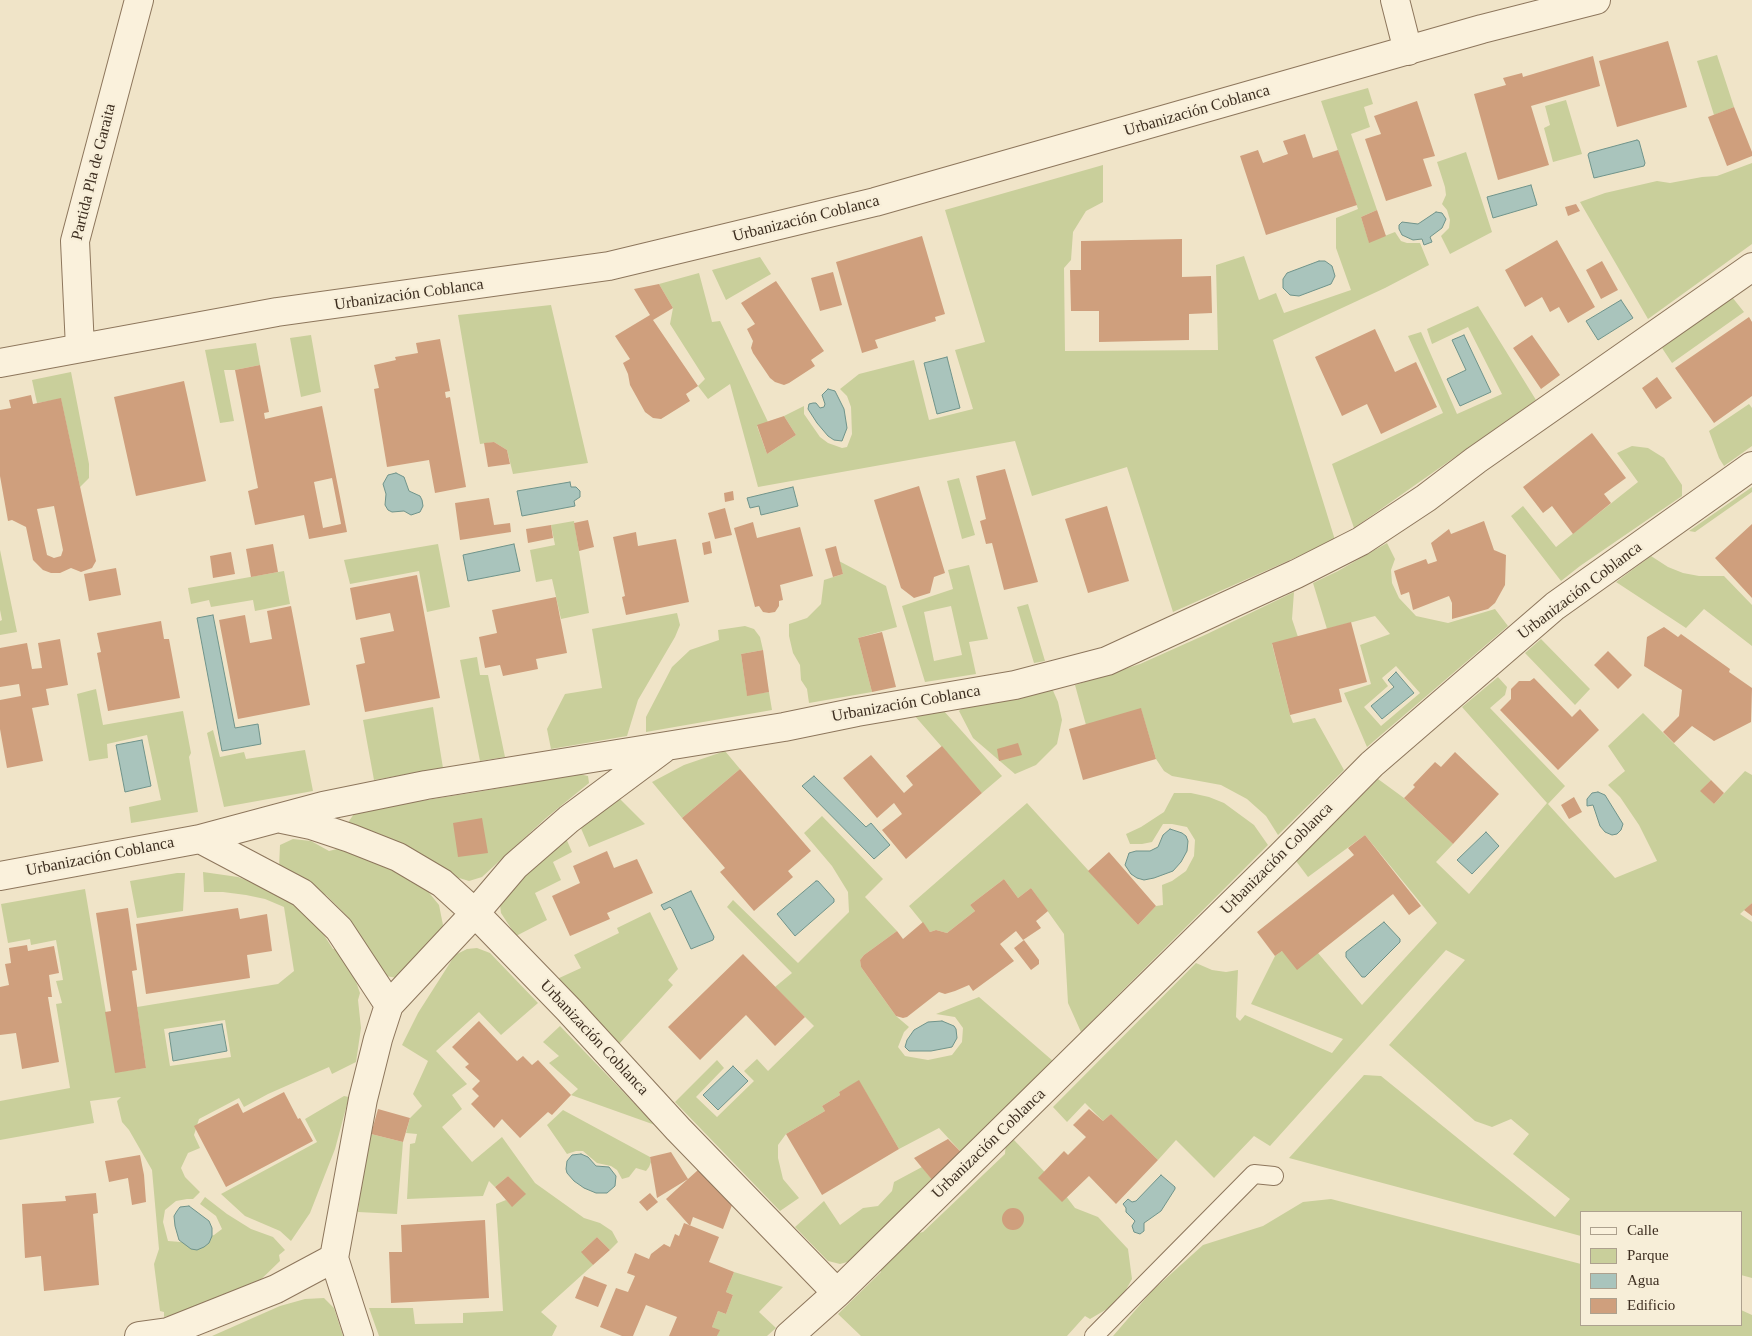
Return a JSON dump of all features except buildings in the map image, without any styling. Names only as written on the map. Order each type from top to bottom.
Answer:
[{"type":"street","name":"Partida Pla de Garaita","points":[[80,348],[75,242],[139,0]]},
{"type":"street","points":[[1395,0],[1408,51]]},
{"type":"street","name":"Urbanización Coblanca","points":[[0,363],[277,312],[609,266],[875,202],[1482,29],[1596,0]]},
{"type":"street","name":"Urbanización Coblanca","points":[[0,876],[200,839],[341,802],[426,785],[665,747],[1015,685],[1107,661],[1296,574],[1361,541],[1426,498],[1484,454],[1752,267]]},
{"type":"street","name":"Urbanización Coblanca","points":[[789,1336],[837,1293],[1282,856],[1372,764],[1555,606],[1752,466]]},
{"type":"street","name":"Urbanización Coblanca","points":[[359,1336],[334,1258],[364,1099],[378,1040],[389,1005],[475,913],[515,866],[569,819],[665,747]]},
{"type":"street","name":"Urbanización Coblanca","points":[[278,818],[311,825],[398,857],[442,883],[475,913],[569,1010],[678,1129],[837,1293]]},
{"type":"street","points":[[200,839],[302,893],[339,929],[389,1005]]},
{"type":"street","points":[[140,1336],[168,1332],[276,1289],[334,1258]]},
{"type":"lane","points":[[1094,1336],[1254,1174],[1274,1176]]},
{"type":"green space","points":[[1717,55],[1734,107],[1714,115],[1697,61]]},
{"type":"green space","points":[[1368,88],[1373,104],[1364,107],[1370,127],[1351,134],[1377,210],[1361,217],[1369,242],[1395,232],[1401,241],[1420,243],[1429,265],[1385,288],[1273,340],[1335,540],[1173,612],[1127,467],[1032,496],[1015,441],[758,487],[730,384],[708,399],[698,386],[705,379],[670,324],[673,308],[659,284],[699,273],[712,322],[720,321],[768,422],[757,426],[767,454],[796,435],[784,416],[804,406],[804,414],[820,437],[828,443],[842,448],[847,447],[852,434],[851,407],[847,396],[840,389],[859,374],[914,360],[929,420],[973,409],[955,350],[985,342],[945,210],[1103,165],[1103,202],[1086,211],[1073,232],[1071,260],[1064,268],[1065,351],[1218,350],[1216,265],[1244,256],[1259,300],[1276,293],[1284,313],[1351,290],[1336,248],[1336,218],[1358,209],[1321,101]]},
{"type":"green space","points":[[1566,100],[1582,154],[1553,162],[1544,128],[1550,125],[1545,106]]},
{"type":"green space","points":[[1466,152],[1492,232],[1450,254],[1441,236],[1449,228],[1450,220],[1447,210],[1442,204],[1446,195],[1437,162]]},
{"type":"green space","points":[[1752,163],[1752,244],[1648,319],[1580,202],[1605,193],[1657,181],[1670,183],[1717,176]]},
{"type":"green space","points":[[760,257],[771,274],[726,300],[712,270]]},
{"type":"green space","points":[[1732,297],[1744,312],[1672,363],[1662,348]]},
{"type":"green space","points":[[551,305],[588,463],[513,474],[507,450],[494,442],[480,444],[458,315]]},
{"type":"green space","points":[[1478,306],[1536,400],[1354,528],[1332,464],[1443,413],[1408,336],[1421,332],[1457,414],[1502,394],[1468,327],[1432,344],[1427,329]]},
{"type":"green space","points":[[311,335],[321,392],[301,397],[290,338]]},
{"type":"green space","points":[[256,343],[260,365],[235,370],[224,370],[234,421],[220,423],[205,350]]},
{"type":"green space","points":[[71,372],[89,464],[89,478],[80,487],[61,399],[37,403],[32,380]]},
{"type":"green space","points":[[1749,404],[1752,408],[1752,446],[1724,466],[1709,431]]},
{"type":"green space","points":[[1632,446],[1648,448],[1664,458],[1682,485],[1682,496],[1561,581],[1511,516],[1523,506],[1556,547],[1638,482],[1617,453]]},
{"type":"green space","points":[[959,478],[975,535],[962,539],[947,481]]},
{"type":"green space","points":[[1752,487],[1752,492],[1695,532],[1689,531]]},
{"type":"green space","points":[[574,521],[589,613],[561,619],[552,579],[536,582],[530,550],[555,545],[551,525]]},
{"type":"green space","points":[[1387,543],[1395,559],[1391,570],[1392,583],[1399,598],[1416,616],[1448,623],[1495,609],[1508,626],[1367,747],[1344,693],[1371,684],[1360,645],[1390,634],[1375,616],[1327,629],[1313,583]],"holes":[[[1396,666],[1420,693],[1381,726],[1364,707],[1388,686],[1382,678]]]},
{"type":"green space","points":[[438,544],[450,607],[427,612],[419,571],[350,584],[344,560]]},
{"type":"green space","points":[[0,550],[17,632],[0,635],[0,621],[2,620],[0,610]]},
{"type":"green space","points":[[1651,556],[1668,567],[1683,573],[1699,576],[1724,576],[1752,605],[1752,646],[1704,609],[1686,628],[1616,582]]},
{"type":"green space","points":[[839,561],[886,586],[897,627],[858,638],[872,692],[809,703],[807,689],[801,680],[800,665],[793,653],[789,636],[789,624],[807,618],[821,604],[824,580],[843,574]]},
{"type":"green space","points":[[969,565],[988,639],[969,642],[976,674],[925,682],[902,606],[953,589],[948,570]],"holes":[[[951,606],[962,655],[934,661],[924,612]]]},
{"type":"green space","points":[[284,571],[290,604],[255,611],[253,600],[211,607],[209,600],[191,604],[188,588]]},
{"type":"green space","points":[[1294,592],[1292,619],[1298,637],[1272,644],[1290,715],[1293,723],[1315,718],[1344,770],[1278,835],[1266,816],[1247,799],[1221,785],[1172,776],[1164,771],[1156,759],[1141,709],[1086,725],[1075,685],[1140,664]]},
{"type":"green space","points":[[1028,604],[1045,661],[1034,663],[1017,607]]},
{"type":"green space","points":[[677,613],[680,625],[675,637],[638,700],[627,736],[551,749],[547,729],[565,694],[602,688],[592,629]]},
{"type":"green space","points":[[745,626],[754,629],[760,637],[763,650],[741,654],[747,695],[769,692],[772,710],[646,732],[646,717],[672,667],[690,650],[719,640],[718,630]]},
{"type":"green space","points":[[1541,639],[1590,689],[1575,705],[1525,653]]},
{"type":"green space","points":[[477,657],[480,675],[488,675],[505,757],[480,761],[460,660]]},
{"type":"green space","points":[[1498,677],[1507,687],[1505,695],[1490,708],[1565,786],[1548,804],[1615,878],[1657,861],[1639,825],[1620,797],[1608,785],[1625,771],[1608,746],[1643,713],[1711,780],[1701,791],[1714,804],[1745,771],[1752,775],[1752,903],[1740,914],[1752,922],[1752,1278],[1742,1275],[1742,1211],[1580,1211],[1580,1236],[1289,1158],[1364,1075],[1381,1076],[1555,1217],[1570,1199],[1513,1154],[1529,1134],[1511,1119],[1492,1127],[1475,1121],[1389,1045],[1465,960],[1446,950],[1270,1146],[1254,1136],[1214,1178],[1176,1140],[1158,1160],[1111,1114],[1103,1121],[1085,1103],[1067,1122],[1053,1107],[1196,963],[1212,970],[1226,972],[1238,970],[1236,1017],[1240,1021],[1245,1015],[1332,1053],[1343,1039],[1251,1004],[1275,956],[1282,951],[1318,953],[1362,1005],[1437,923],[1365,835],[1308,877],[1296,861],[1378,779],[1404,798],[1453,844],[1436,862],[1469,894],[1547,803],[1462,707]]},
{"type":"green space","points":[[1051,686],[1058,702],[1062,720],[1057,744],[1036,765],[1015,774],[973,738],[959,711],[975,696]]},
{"type":"green space","points":[[96,689],[103,725],[183,711],[191,753],[189,757],[198,812],[131,823],[129,807],[161,800],[147,735],[107,744],[108,758],[89,761],[77,694]]},
{"type":"green space","points":[[433,707],[443,768],[374,780],[363,720]]},
{"type":"green space","points":[[943,710],[1002,776],[982,793],[914,715]]},
{"type":"green space","points":[[213,730],[220,757],[244,752],[246,759],[305,750],[313,791],[224,807],[207,733]]},
{"type":"green space","points":[[725,751],[740,769],[682,818],[652,782],[684,765]]},
{"type":"green space","points":[[579,774],[588,776],[589,783],[546,818],[482,877],[469,881],[449,875],[422,884],[439,905],[443,925],[435,944],[397,978],[386,976],[348,917],[326,895],[310,892],[279,868],[280,845],[293,839],[311,841],[329,851],[341,848],[347,824],[356,811]]},
{"type":"green space","points":[[1174,793],[1191,793],[1224,803],[1254,825],[1268,845],[1081,1032],[1068,1003],[1064,934],[1031,888],[1018,898],[1004,879],[970,905],[975,911],[947,933],[936,930],[930,932],[909,906],[1027,803],[1138,925],[1156,906],[1163,905],[1162,885],[1172,881],[1186,871],[1194,856],[1195,840],[1187,827],[1163,824],[1152,842],[1142,844],[1130,844],[1126,834],[1164,812]]},
{"type":"green space","points":[[620,799],[645,824],[589,847],[580,826]]},
{"type":"green space","points":[[822,816],[883,879],[865,897],[897,931],[860,960],[861,967],[896,1016],[909,1027],[904,1032],[898,1047],[905,1056],[928,1060],[952,1055],[962,1042],[963,1028],[955,1017],[936,1014],[979,997],[1053,1061],[961,1152],[939,1128],[899,1149],[859,1081],[839,1092],[840,1095],[822,1106],[825,1111],[786,1134],[778,1145],[778,1158],[783,1179],[799,1198],[780,1211],[675,1102],[717,1060],[724,1068],[696,1097],[717,1117],[754,1081],[744,1071],[757,1059],[768,1071],[814,1026],[775,987],[792,973],[727,907],[733,900],[798,963],[849,912],[848,892],[832,866],[804,833]]},
{"type":"green space","points":[[565,836],[572,852],[553,862],[561,880],[535,893],[547,920],[516,936],[501,913],[500,905],[503,895]]},
{"type":"green space","points":[[203,872],[238,877],[267,888],[300,909],[322,932],[333,949],[339,949],[351,967],[360,993],[358,1000],[361,1028],[356,1062],[332,1074],[329,1067],[268,1094],[244,1107],[239,1098],[199,1119],[194,1135],[200,1148],[188,1153],[181,1168],[185,1177],[200,1192],[193,1199],[176,1201],[165,1210],[163,1222],[168,1241],[194,1243],[214,1235],[222,1229],[216,1216],[200,1204],[205,1197],[251,1229],[273,1237],[285,1250],[279,1255],[280,1261],[251,1289],[184,1318],[173,1315],[164,1317],[164,1312],[160,1311],[154,1264],[159,1249],[152,1170],[129,1130],[122,1122],[117,1101],[121,1097],[90,1101],[94,1123],[0,1140],[0,1101],[70,1088],[56,1004],[62,1003],[56,981],[63,980],[56,940],[31,945],[30,939],[8,943],[1,904],[85,889],[116,1072],[146,1068],[137,1007],[278,984],[294,971],[284,907],[265,899],[246,895],[204,892]],"holes":[[[225,1020],[231,1057],[170,1066],[164,1029]]]},
{"type":"green space","points":[[185,873],[183,911],[137,918],[130,881]]},
{"type":"green space","points":[[650,912],[678,969],[668,980],[673,985],[619,1044],[557,979],[581,968],[574,955],[619,933],[617,928]]},
{"type":"green space","points":[[477,948],[490,953],[538,1003],[501,1035],[479,1012],[436,1051],[467,1084],[452,1095],[462,1109],[442,1127],[472,1162],[502,1137],[535,1183],[584,1218],[600,1223],[612,1231],[618,1242],[610,1250],[597,1237],[582,1251],[593,1265],[541,1312],[557,1326],[552,1336],[379,1336],[369,1308],[413,1308],[415,1324],[463,1323],[463,1313],[503,1311],[496,1204],[506,1200],[512,1206],[525,1194],[508,1176],[495,1187],[489,1181],[483,1196],[407,1199],[410,1144],[415,1143],[417,1134],[406,1133],[410,1118],[422,1106],[413,1094],[428,1061],[402,1045],[418,1013],[455,955],[467,949]]},
{"type":"green space","points":[[560,1026],[655,1125],[571,1095],[578,1089],[549,1063],[559,1056],[543,1042]]},
{"type":"green space","points":[[344,1096],[349,1097],[335,1149],[310,1213],[291,1241],[280,1231],[245,1216],[221,1194],[317,1142],[305,1119]]},
{"type":"green space","points":[[563,1110],[650,1157],[649,1167],[646,1171],[636,1168],[629,1177],[622,1179],[617,1170],[611,1166],[597,1163],[583,1151],[567,1154],[547,1125]]},
{"type":"green space","points":[[371,1134],[403,1142],[397,1214],[358,1212],[363,1172]]},
{"type":"green space","points":[[1014,1140],[1059,1187],[1075,1208],[1098,1217],[1128,1249],[1132,1279],[1119,1302],[1090,1319],[1085,1316],[1067,1336],[861,1336],[838,1314],[881,1272],[881,1259],[904,1237],[923,1232],[1005,1154],[1006,1141]]},
{"type":"green space","points":[[922,1167],[933,1181],[851,1261],[840,1264],[828,1261],[795,1227],[824,1201],[840,1225],[863,1208],[878,1206],[892,1191],[894,1182]]},
{"type":"green space","points":[[1331,1199],[1580,1264],[1580,1326],[1742,1326],[1742,1310],[1752,1315],[1752,1336],[1113,1336],[1152,1291],[1203,1245],[1263,1226],[1303,1202]]},
{"type":"green space","points":[[734,1272],[783,1287],[759,1312],[776,1328],[767,1336],[717,1336],[719,1330],[712,1327],[718,1311],[726,1314],[733,1295],[726,1292]]},
{"type":"green space","points":[[324,1298],[334,1308],[343,1336],[212,1336],[280,1306],[305,1299]]},
{"type":"water","points":[[1639,141],[1645,163],[1644,166],[1594,178],[1589,153]]},
{"type":"water","points":[[1531,185],[1537,205],[1493,218],[1487,197]]},
{"type":"water","points":[[1436,212],[1442,213],[1446,219],[1442,228],[1430,237],[1432,242],[1424,245],[1422,239],[1413,240],[1402,235],[1399,225],[1402,222],[1418,224]]},
{"type":"water","points":[[1319,261],[1325,261],[1332,266],[1335,276],[1331,284],[1299,296],[1290,295],[1283,288],[1283,279],[1287,273]]},
{"type":"water","points":[[1621,300],[1633,318],[1598,340],[1586,321]]},
{"type":"water","points":[[1464,335],[1491,392],[1460,406],[1447,379],[1466,370],[1452,340]]},
{"type":"water","points":[[947,357],[960,408],[937,414],[924,363]]},
{"type":"water","points":[[828,389],[835,391],[844,409],[847,428],[842,441],[834,440],[828,436],[808,409],[809,404],[813,403],[816,403],[820,408],[824,407],[822,395]]},
{"type":"water","points":[[396,473],[404,477],[409,491],[420,496],[423,506],[420,512],[411,515],[404,511],[392,512],[388,510],[385,505],[386,494],[383,484],[388,475]]},
{"type":"water","points":[[570,482],[571,487],[576,487],[580,491],[580,497],[574,501],[575,506],[522,516],[517,491]]},
{"type":"water","points":[[793,487],[798,506],[761,515],[759,506],[750,508],[747,498]]},
{"type":"water","points":[[514,544],[520,571],[468,581],[463,555]]},
{"type":"water","points":[[213,615],[235,728],[258,724],[261,744],[222,751],[197,618]]},
{"type":"water","points":[[1396,672],[1414,693],[1382,719],[1371,706],[1394,687],[1388,680]]},
{"type":"water","points":[[142,740],[151,786],[125,792],[116,745]]},
{"type":"water","points":[[814,776],[866,827],[871,823],[890,845],[874,859],[802,786]]},
{"type":"water","points":[[1598,792],[1605,795],[1623,824],[1617,834],[1612,835],[1605,832],[1600,826],[1593,805],[1587,806],[1587,799],[1592,793]]},
{"type":"water","points":[[1170,829],[1182,833],[1188,841],[1187,851],[1181,862],[1173,871],[1154,878],[1144,880],[1131,874],[1125,865],[1129,853],[1150,851],[1158,847],[1163,835]]},
{"type":"water","points":[[1486,832],[1499,846],[1472,874],[1457,860]]},
{"type":"water","points":[[816,881],[834,899],[834,902],[795,936],[777,914]]},
{"type":"water","points":[[691,891],[714,937],[713,940],[691,949],[672,909],[670,907],[664,910],[661,905]]},
{"type":"water","points":[[1384,922],[1400,939],[1400,942],[1365,977],[1362,977],[1346,957],[1346,952]]},
{"type":"water","points":[[942,1021],[954,1026],[956,1029],[957,1038],[952,1047],[931,1051],[909,1051],[905,1047],[907,1040],[914,1030],[928,1022]]},
{"type":"water","points":[[222,1024],[227,1051],[173,1061],[169,1033]]},
{"type":"water","points":[[733,1066],[748,1081],[718,1110],[703,1095]]},
{"type":"water","points":[[581,1154],[588,1157],[596,1166],[609,1167],[616,1176],[615,1186],[607,1193],[596,1193],[584,1188],[567,1173],[567,1161],[572,1155]]},
{"type":"water","points":[[1161,1175],[1175,1189],[1161,1211],[1144,1223],[1144,1231],[1140,1234],[1134,1232],[1132,1226],[1135,1221],[1126,1212],[1123,1204],[1128,1199],[1132,1202],[1136,1201]]},
{"type":"water","points":[[189,1206],[209,1221],[212,1228],[212,1236],[209,1243],[197,1250],[191,1249],[179,1240],[175,1226],[174,1216],[177,1211],[180,1207]]}]
